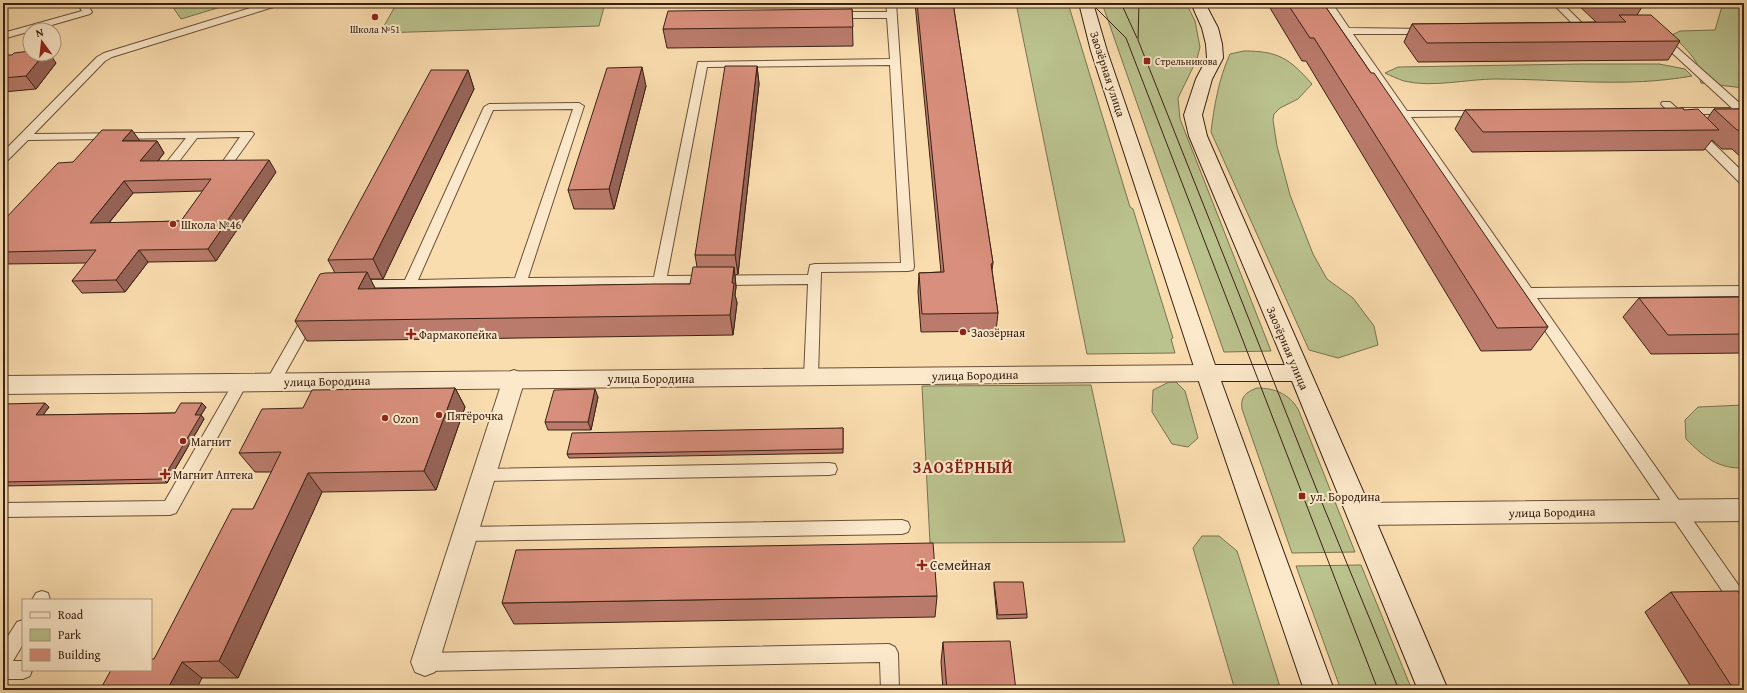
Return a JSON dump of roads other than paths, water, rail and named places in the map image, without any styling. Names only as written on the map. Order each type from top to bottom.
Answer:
[{"type":"main road","name":"Заозёрная улица","points":[[1086,3],[1099,51],[1207,373],[1319,690]]},
{"type":"main road","name":"Заозёрная улица","points":[[1198,3],[1210,28],[1214,44],[1215,58],[1204,80],[1193,115],[1198,136],[1360,514],[1433,690]]},
{"type":"main road","name":"улица Бородина","points":[[3,385],[1207,373],[1299,374]]},
{"type":"main road","points":[[425,662],[514,379]]},
{"type":"main road","name":"улица Бородина","points":[[1360,514],[1744,510]]},
{"type":"lane","points":[[3,36],[87,12],[82,3]]},
{"type":"lane","points":[[3,159],[101,59],[108,55],[277,3]]},
{"type":"lane","points":[[1327,3],[1744,608]]},
{"type":"lane","points":[[1557,3],[1588,30],[1568,30]]},
{"type":"lane","points":[[811,377],[815,268],[908,267],[892,9],[822,16]]},
{"type":"lane","points":[[1651,29],[1742,111],[1666,109],[1744,180]]},
{"type":"lane","points":[[1347,31],[1434,31]]},
{"type":"lane","points":[[660,281],[702,64],[895,62]]},
{"type":"lane","points":[[410,284],[489,107],[579,106],[520,283]]},
{"type":"lane","points":[[1404,114],[1491,113]]},
{"type":"lane","points":[[24,137],[248,134],[224,168],[203,168]]},
{"type":"lane","points":[[189,168],[168,168],[194,135]]},
{"type":"lane","points":[[342,285],[814,279]]},
{"type":"lane","points":[[1526,293],[1744,292]]},
{"type":"lane","points":[[273,382],[318,302]]},
{"type":"lane","points":[[3,510],[170,508],[241,382]]},
{"type":"lane","points":[[484,475],[829,469]]},
{"type":"lane","points":[[465,534],[902,527]]},
{"type":"lane","points":[[3,660],[22,630]]},
{"type":"lane","points":[[425,662],[889,653],[890,690]]},
{"type":"lane","points":[[3,670],[22,670]]},
{"type":"tram line","points":[[1091,3],[1126,38],[1378,690]]},
{"type":"tram line","points":[[1121,3],[1137,38]]},
{"type":"tram line","points":[[1139,3],[1138,40],[1320,498],[1399,690]]},
{"type":"place","name":"Школа №51","points":[[375,17]]},
{"type":"place","name":"Стрельникова","points":[[1147,61]]},
{"type":"place","name":"Школа №46","points":[[173,224]]},
{"type":"place","name":"Заозёрная","points":[[963,332]]},
{"type":"place","name":"Фармакопейка","points":[[411,334]]},
{"type":"place","name":"Пятёрочка","points":[[439,415]]},
{"type":"place","name":"Ozon","points":[[385,418]]},
{"type":"place","name":"Магнит","points":[[183,441]]},
{"type":"place","name":"Магнит Аптека","points":[[165,474]]},
{"type":"place","name":"ул. Бородина","points":[[1302,496]]},
{"type":"place","name":"Семейная","points":[[922,565]]},
{"type":"district","name":"ЗАОЗЁРНЫЙ","points":[[963,467]]}]
